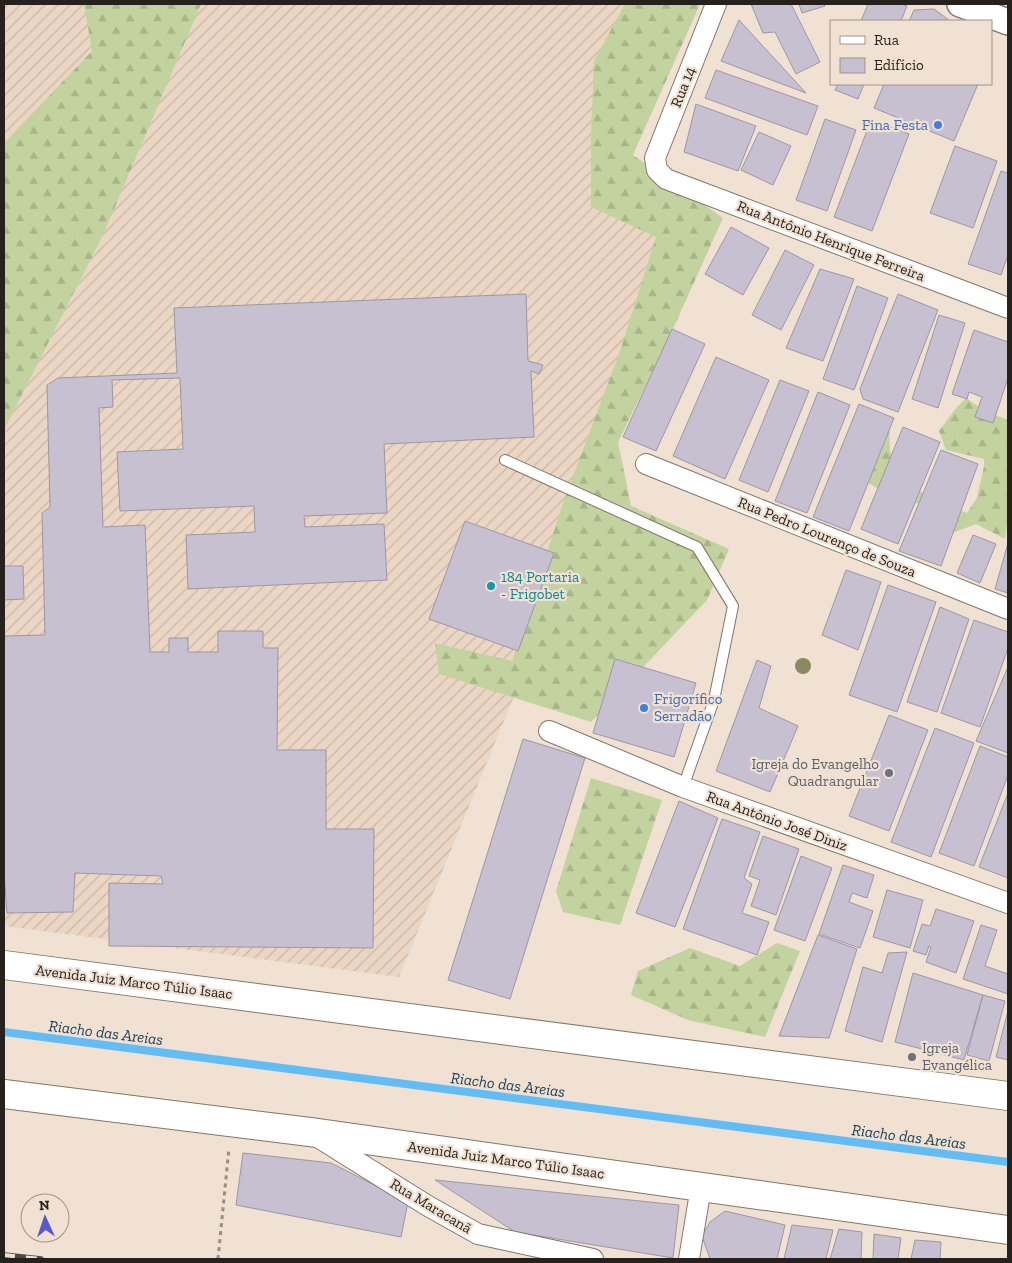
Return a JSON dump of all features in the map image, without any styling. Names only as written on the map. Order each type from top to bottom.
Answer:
[{"type":"main road","name":"Avenida Juiz Marco Túlio Isaac","points":[[4,965],[1008,1096]]},
{"type":"main road","name":"Avenida Juiz Marco Túlio Isaac","points":[[4,1094],[310,1132],[1008,1230]]},
{"type":"street","name":"Rua 14","points":[[657,170],[655,158],[716,4]]},
{"type":"street","points":[[960,4],[1008,22]]},
{"type":"street","name":"Rua Antônio Henrique Ferreira","points":[[657,170],[666,179],[1008,308]]},
{"type":"street","name":"Rua Pedro Lourenço de Souza","points":[[646,464],[1008,610]]},
{"type":"street","name":"Rua Antônio José Diniz","points":[[549,731],[683,787],[1008,903]]},
{"type":"street","name":"Rua Maracanã","points":[[310,1132],[428,1206],[478,1234],[593,1259]]},
{"type":"street","points":[[689,1259],[701,1187]]},
{"type":"lane","points":[[505,460],[697,547],[733,606],[714,700],[683,787]]},
{"type":"path","points":[[218,1259],[232,1123]]},
{"type":"shaded area","points":[[4,4],[688,4],[592,157],[707,226],[399,977],[4,926]]},
{"type":"green space","points":[[84,4],[201,4],[103,235],[4,430],[4,143],[92,51]]},
{"type":"green space","points":[[625,4],[700,4],[633,155],[723,218],[668,340],[618,442],[631,506],[729,549],[707,600],[591,722],[439,674],[435,643],[512,661],[563,503],[620,351],[656,237],[591,207],[594,61]]},
{"type":"green space","points":[[966,398],[985,411],[1008,420],[1008,521],[1005,539],[976,524],[950,534],[945,517],[912,501],[885,493],[863,480],[889,426],[890,451],[897,473],[911,482],[927,497],[967,513],[977,498],[984,459],[946,450],[939,431]]},
{"type":"green space","points":[[591,778],[662,800],[620,925],[563,912],[556,891]]},
{"type":"green space","points":[[777,943],[800,951],[765,1037],[688,1020],[631,995],[638,971],[690,948],[740,966]]},
{"type":"building","points":[[751,4],[791,4],[820,62],[796,74],[775,32],[763,33]]},
{"type":"building","points":[[799,4],[824,4],[825,6],[802,13]]},
{"type":"building","points":[[868,4],[901,4],[907,6],[901,20],[861,20]]},
{"type":"building","points":[[934,9],[949,20],[909,20],[914,10]]},
{"type":"building","points":[[739,20],[806,93],[721,61]]},
{"type":"building","points":[[716,70],[818,106],[807,135],[705,98]]},
{"type":"building","points":[[838,85],[864,85],[858,99],[835,90]]},
{"type":"building","name":"Fina Festa","points":[[884,85],[978,85],[954,141],[874,108]]},
{"type":"building","points":[[696,104],[756,126],[738,171],[684,152]]},
{"type":"building","points":[[825,119],[856,130],[827,211],[796,200]]},
{"type":"building","points":[[871,120],[909,134],[872,231],[834,217]]},
{"type":"building","points":[[759,132],[791,146],[773,185],[741,170]]},
{"type":"building","points":[[955,146],[997,161],[973,228],[930,213]]},
{"type":"building","points":[[1001,171],[1008,173],[1008,255],[1001,275],[968,264]]},
{"type":"building","points":[[731,227],[769,248],[743,295],[705,274]]},
{"type":"building","points":[[785,250],[814,265],[781,330],[752,315]]},
{"type":"building","points":[[820,269],[854,279],[823,361],[786,348]]},
{"type":"building","points":[[857,286],[888,298],[854,390],[823,379]]},
{"type":"building","points":[[526,294],[528,361],[543,365],[539,374],[531,371],[534,437],[384,444],[387,513],[304,516],[305,527],[384,524],[387,580],[188,589],[186,535],[255,532],[254,506],[120,511],[117,452],[183,449],[180,378],[112,380],[113,407],[99,408],[103,527],[145,525],[150,652],[169,652],[169,638],[188,638],[188,652],[218,652],[218,631],[263,631],[263,648],[278,648],[277,750],[326,750],[326,829],[374,829],[373,948],[109,946],[109,883],[163,884],[161,876],[75,873],[73,912],[7,913],[4,874],[4,636],[45,635],[42,513],[50,507],[47,385],[58,378],[177,373],[174,308]]},
{"type":"building","points":[[898,294],[938,310],[898,412],[863,399],[860,389]]},
{"type":"building","points":[[939,315],[965,323],[938,408],[912,399]]},
{"type":"building","points":[[672,329],[705,344],[656,451],[623,437]]},
{"type":"building","points":[[974,330],[1008,342],[1008,378],[993,423],[975,417],[982,397],[969,392],[967,399],[952,394]]},
{"type":"building","points":[[716,357],[769,380],[725,479],[673,456]]},
{"type":"building","points":[[780,380],[809,391],[768,492],[739,480]]},
{"type":"building","points":[[818,392],[850,405],[807,513],[775,501]]},
{"type":"building","points":[[859,404],[894,418],[849,531],[813,517]]},
{"type":"building","points":[[903,427],[940,442],[898,544],[861,529]]},
{"type":"building","points":[[941,450],[978,464],[941,566],[899,551]]},
{"type":"building","name":"184 Portaria - Frigobet","points":[[465,521],[554,553],[518,651],[429,619]]},
{"type":"building","points":[[973,535],[996,544],[980,583],[957,573]]},
{"type":"building","points":[[1008,543],[1008,593],[995,589]]},
{"type":"building","points":[[4,566],[23,566],[24,599],[4,600]]},
{"type":"building","points":[[846,570],[881,582],[858,650],[822,635]]},
{"type":"building","points":[[888,585],[936,602],[897,712],[849,695]]},
{"type":"building","points":[[940,607],[969,619],[937,712],[907,702]]},
{"type":"building","points":[[974,620],[1008,632],[1008,648],[980,727],[941,713]]},
{"type":"building","name":"Frigorífico Serradão","points":[[615,659],[696,683],[674,757],[593,733]]},
{"type":"building","points":[[757,660],[771,666],[759,708],[798,726],[770,792],[716,771]]},
{"type":"building","points":[[1008,667],[1008,753],[976,741]]},
{"type":"building","name":"Igreja do Evangelho Quadrangular","points":[[889,715],[928,730],[889,831],[849,816]]},
{"type":"building","points":[[935,728],[974,743],[931,857],[891,842]]},
{"type":"building","points":[[523,739],[585,758],[510,999],[448,980]]},
{"type":"building","points":[[980,746],[1008,757],[1008,775],[974,866],[939,853]]},
{"type":"building","points":[[1008,793],[1008,878],[979,867]]},
{"type":"building","points":[[679,801],[718,818],[675,927],[636,913]]},
{"type":"building","points":[[722,819],[760,832],[744,878],[752,884],[742,913],[769,922],[757,955],[683,929]]},
{"type":"building","points":[[763,836],[799,849],[776,915],[751,906],[760,880],[749,876]]},
{"type":"building","points":[[801,856],[832,868],[805,941],[774,930]]},
{"type":"building","points":[[843,865],[874,875],[867,898],[852,893],[849,902],[873,911],[860,948],[819,934]]},
{"type":"building","points":[[887,890],[923,900],[910,948],[873,937]]},
{"type":"building","points":[[936,909],[974,921],[956,973],[926,962],[931,947],[929,946],[926,955],[913,951],[922,924],[930,926]]},
{"type":"building","points":[[981,925],[997,930],[985,966],[1008,974],[1008,994],[963,979]]},
{"type":"building","points":[[818,935],[857,949],[829,1038],[779,1036]]},
{"type":"building","points":[[907,952],[882,1042],[845,1031],[863,967],[882,973],[888,953]]},
{"type":"building","points":[[913,973],[983,995],[964,1060],[895,1042]]},
{"type":"building","points":[[983,995],[1005,1001],[989,1061],[967,1055]]},
{"type":"building","points":[[1008,1011],[1008,1060],[996,1057]]},
{"type":"building","points":[[243,1153],[331,1163],[408,1202],[401,1237],[236,1205]]},
{"type":"building","points":[[435,1180],[679,1205],[673,1258],[515,1232]]},
{"type":"building","points":[[725,1211],[785,1225],[777,1259],[710,1259],[702,1236],[710,1222]]},
{"type":"building","points":[[792,1225],[833,1230],[826,1259],[784,1259]]},
{"type":"building","points":[[839,1229],[862,1232],[861,1259],[830,1259]]},
{"type":"building","points":[[874,1234],[901,1238],[898,1259],[873,1259]]},
{"type":"building","points":[[915,1240],[941,1242],[940,1259],[911,1259]]},
{"type":"waterway","name":"Riacho das Areias","points":[[4,1032],[1008,1162]]},
{"type":"railway","points":[[4,1255],[41,1259]]},
{"type":"place","name":"Fina Festa","points":[[938,125]]},
{"type":"place","name":"184 Portaria - Frigobet","points":[[491,586]]},
{"type":"place","name":"Frigorífico Serradão","points":[[644,708]]},
{"type":"place","name":"Igreja do Evangelho Quadrangular","points":[[889,773]]},
{"type":"place","name":"Igreja Evangélica","points":[[912,1057]]}]
